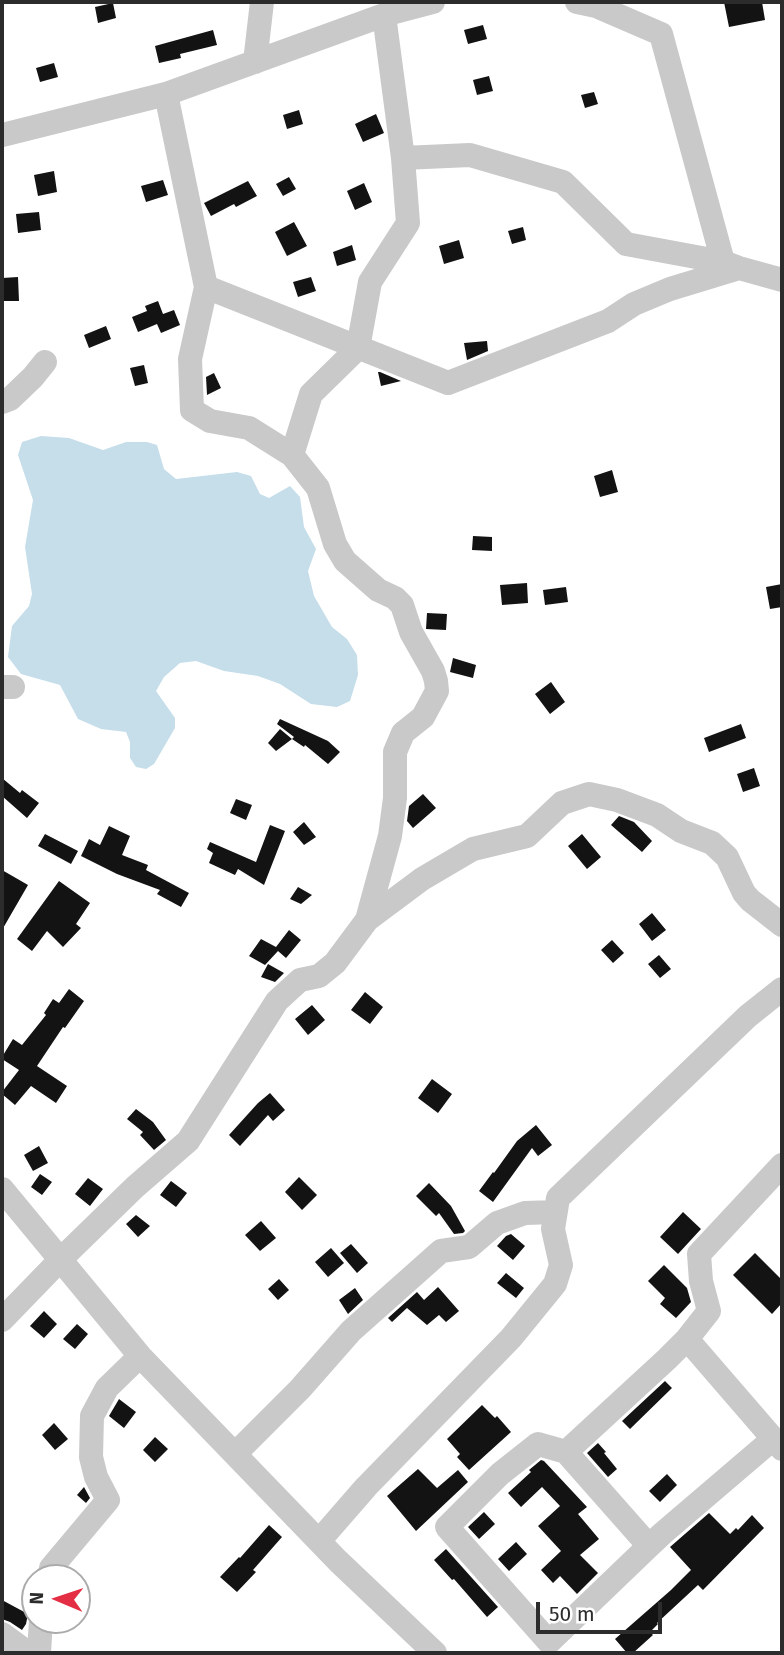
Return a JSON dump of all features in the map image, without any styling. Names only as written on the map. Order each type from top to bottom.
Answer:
[{"type":"street","points":[[255,62],[262,2]]},
{"type":"street","points":[[2,135],[166,94],[384,15],[433,2]]},
{"type":"street","points":[[577,2],[596,6],[661,34],[731,265]]},
{"type":"street","points":[[292,455],[312,394],[358,348],[370,282],[408,223],[403,158],[384,15]]},
{"type":"street","points":[[166,94],[206,287],[190,359],[191,411],[210,421],[249,428],[292,455],[318,488],[335,544],[345,561],[378,590],[395,598],[402,605],[411,632],[436,681],[437,691],[423,717],[403,733],[396,752],[395,798],[390,836],[367,920]]},
{"type":"street","points":[[403,158],[470,155],[563,182],[626,244],[731,265],[782,280]]},
{"type":"street","points":[[206,287],[448,383],[608,321],[634,304],[731,265]]},
{"type":"street","points":[[2,402],[10,399],[45,362]]},
{"type":"street","points":[[2,1320],[135,1187],[188,1141],[277,1000],[300,980],[319,976],[335,963],[367,920],[422,879],[473,849],[527,836],[562,803],[589,794],[617,800],[657,815],[681,831],[712,844],[727,856],[750,900],[782,925]]},
{"type":"street","points":[[320,1541],[366,1487],[511,1338],[555,1284],[561,1265],[553,1229],[558,1198],[748,1016],[782,989]]},
{"type":"street","points":[[566,1452],[667,1359],[709,1311],[701,1281],[699,1254],[782,1165]]},
{"type":"street","points":[[2,1189],[140,1356],[320,1541],[435,1653]]},
{"type":"street","points":[[235,1454],[300,1389],[351,1331],[441,1251],[469,1247],[498,1223],[525,1213],[555,1212]]},
{"type":"street","points":[[649,1546],[566,1452],[538,1444],[500,1474],[447,1527],[549,1642],[649,1546],[778,1443],[687,1339]]},
{"type":"street","points":[[54,1564],[108,1500],[96,1477],[91,1457],[92,1416],[107,1388],[140,1356]]},
{"type":"street","points":[[2,1634],[28,1653]]},
{"type":"street","points":[[39,1653],[40,1634]]},
{"type":"water","points":[[41,436],[69,438],[103,450],[126,442],[147,442],[157,445],[164,469],[176,479],[237,472],[251,476],[260,494],[269,498],[290,486],[300,497],[304,527],[316,549],[308,571],[314,596],[332,627],[347,639],[357,655],[358,675],[350,701],[337,707],[311,704],[280,684],[258,676],[224,671],[196,661],[180,663],[164,677],[156,691],[175,718],[175,728],[154,764],[146,769],[136,767],[130,758],[130,742],[126,732],[101,729],[78,719],[60,685],[21,674],[8,657],[12,626],[29,606],[32,594],[25,547],[33,500],[18,455],[22,442]]},
{"type":"building","points":[[724,2],[762,2],[765,20],[729,27]]},
{"type":"building","points":[[113,3],[116,18],[98,23],[95,7]]},
{"type":"building","points":[[483,25],[487,39],[468,44],[464,30]]},
{"type":"building","points":[[213,30],[217,45],[180,54],[181,58],[159,63],[155,46]]},
{"type":"building","points":[[54,63],[58,77],[40,82],[36,68]]},
{"type":"building","points":[[489,76],[493,91],[477,95],[473,80]]},
{"type":"building","points":[[594,92],[598,104],[585,108],[581,95]]},
{"type":"building","points":[[299,110],[303,124],[287,129],[283,115]]},
{"type":"building","points":[[376,114],[384,133],[363,142],[355,124]]},
{"type":"building","points":[[54,171],[57,192],[38,196],[34,175]]},
{"type":"building","points":[[289,177],[296,189],[283,196],[276,184]]},
{"type":"building","points":[[163,180],[168,195],[146,202],[141,186]]},
{"type":"building","points":[[248,181],[257,196],[211,216],[204,203]]},
{"type":"building","points":[[364,183],[372,202],[355,210],[347,191]]},
{"type":"building","points":[[39,212],[41,230],[18,233],[16,214]]},
{"type":"building","points":[[294,222],[307,246],[287,256],[275,232]]},
{"type":"building","points":[[523,227],[526,240],[512,244],[508,231]]},
{"type":"building","points":[[459,240],[464,258],[444,264],[439,246]]},
{"type":"building","points":[[352,245],[356,260],[337,266],[333,252]]},
{"type":"building","points":[[18,277],[19,301],[2,301],[2,278]]},
{"type":"building","points":[[311,277],[316,291],[298,297],[293,282]]},
{"type":"building","points":[[158,301],[163,314],[174,310],[180,325],[161,333],[157,324],[138,332],[132,317],[147,311],[145,306]]},
{"type":"building","points":[[106,326],[111,339],[89,348],[84,335]]},
{"type":"building","points":[[487,341],[488,351],[467,360],[464,343]]},
{"type":"building","points":[[144,365],[148,383],[135,386],[130,368]]},
{"type":"building","points":[[380,372],[401,381],[381,386]]},
{"type":"building","points":[[214,373],[221,388],[207,395],[206,377]]},
{"type":"building","points":[[612,470],[618,492],[600,497],[594,476]]},
{"type":"building","points":[[473,536],[492,537],[492,551],[472,550]]},
{"type":"building","points":[[527,583],[528,603],[502,605],[500,585]]},
{"type":"building","points":[[782,584],[782,607],[770,609],[766,587]]},
{"type":"building","points":[[566,587],[568,602],[545,605],[543,590]]},
{"type":"building","points":[[427,613],[447,614],[446,630],[426,629]]},
{"type":"building","points":[[453,658],[476,665],[473,678],[450,672]]},
{"type":"building","points":[[551,682],[565,702],[550,714],[535,694]]},
{"type":"building","points":[[280,719],[328,741],[340,752],[328,764],[305,745],[304,747],[292,739],[294,737],[277,724]]},
{"type":"building","points":[[741,724],[746,738],[709,752],[704,738]]},
{"type":"building","points":[[280,729],[292,739],[276,751],[268,743]]},
{"type":"building","points":[[754,768],[760,786],[743,792],[737,774]]},
{"type":"building","points":[[2,778],[20,793],[22,790],[39,803],[27,818],[2,796]]},
{"type":"building","points":[[423,794],[436,808],[413,828],[407,821],[409,806]]},
{"type":"building","points":[[236,799],[252,805],[246,820],[230,813]]},
{"type":"building","points":[[619,816],[634,822],[652,841],[642,852],[611,825]]},
{"type":"building","points":[[304,822],[316,837],[304,845],[293,832]]},
{"type":"building","points":[[270,825],[285,831],[264,885],[238,869],[235,875],[209,863],[213,853],[207,849],[210,842],[256,862]]},
{"type":"building","points":[[109,826],[130,836],[122,855],[148,865],[146,870],[189,893],[181,907],[157,894],[160,890],[117,874],[81,856],[89,839],[100,845]]},
{"type":"building","points":[[45,834],[78,851],[71,864],[38,846]]},
{"type":"building","points":[[582,834],[601,857],[587,869],[568,846]]},
{"type":"building","points":[[2,870],[28,885],[2,930]]},
{"type":"building","points":[[59,881],[90,903],[76,924],[81,928],[63,947],[47,931],[32,951],[17,939]]},
{"type":"building","points":[[298,887],[312,895],[301,904],[290,899]]},
{"type":"building","points":[[652,913],[666,930],[652,941],[639,924]]},
{"type":"building","points":[[289,930],[301,940],[286,958],[278,951],[265,965],[249,956],[261,939],[276,947]]},
{"type":"building","points":[[612,940],[624,953],[613,963],[601,950]]},
{"type":"building","points":[[659,955],[671,969],[660,978],[648,964]]},
{"type":"building","points":[[268,964],[284,973],[275,982],[261,977]]},
{"type":"building","points":[[69,989],[84,1001],[37,1066],[67,1086],[56,1103],[31,1086],[15,1105],[2,1092],[19,1070],[2,1057],[13,1039],[22,1045],[46,1015],[44,1013],[53,999],[59,1003]]},
{"type":"building","points":[[365,992],[383,1007],[370,1024],[351,1010]]},
{"type":"building","points":[[312,1005],[325,1020],[308,1035],[295,1019]]},
{"type":"building","points":[[432,1079],[452,1094],[438,1113],[418,1098]]},
{"type":"building","points":[[270,1093],[285,1110],[273,1121],[268,1115],[240,1146],[229,1135]]},
{"type":"building","points":[[136,1109],[153,1122],[166,1140],[154,1150],[140,1135],[143,1132],[127,1119]]},
{"type":"building","points":[[536,1125],[552,1145],[538,1156],[532,1148],[493,1202],[479,1191],[517,1141]]},
{"type":"building","points":[[39,1146],[48,1163],[33,1171],[24,1155]]},
{"type":"building","points":[[40,1174],[52,1182],[42,1195],[31,1187]]},
{"type":"building","points":[[299,1177],[317,1195],[302,1210],[285,1192]]},
{"type":"building","points":[[88,1178],[103,1189],[90,1206],[75,1194]]},
{"type":"building","points":[[171,1181],[187,1193],[176,1207],[160,1195]]},
{"type":"building","points":[[429,1183],[451,1206],[465,1231],[463,1233],[454,1234],[439,1213],[436,1216],[416,1196]]},
{"type":"building","points":[[683,1212],[701,1229],[678,1254],[660,1237]]},
{"type":"building","points":[[136,1215],[150,1226],[138,1237],[126,1224]]},
{"type":"building","points":[[261,1221],[276,1238],[260,1251],[245,1235]]},
{"type":"building","points":[[511,1234],[525,1246],[513,1260],[497,1246]]},
{"type":"building","points":[[351,1244],[368,1263],[357,1273],[340,1253]]},
{"type":"building","points":[[331,1248],[344,1263],[328,1277],[315,1262]]},
{"type":"building","points":[[755,1253],[782,1280],[782,1303],[772,1314],[733,1275]]},
{"type":"building","points":[[664,1265],[687,1288],[691,1302],[676,1318],[660,1304],[665,1298],[648,1281]]},
{"type":"building","points":[[506,1273],[524,1288],[516,1298],[497,1283]]},
{"type":"building","points":[[279,1279],[289,1290],[278,1300],[268,1289]]},
{"type":"building","points":[[438,1287],[459,1311],[446,1322],[439,1315],[427,1325],[407,1308],[392,1322],[388,1318],[417,1292],[424,1300]]},
{"type":"building","points":[[355,1288],[363,1300],[348,1314],[339,1300]]},
{"type":"building","points":[[44,1311],[57,1324],[44,1338],[30,1326]]},
{"type":"building","points":[[77,1324],[88,1334],[75,1349],[63,1339]]},
{"type":"building","points":[[665,1381],[672,1388],[630,1429],[622,1421]]},
{"type":"building","points":[[119,1399],[136,1412],[124,1428],[109,1416]]},
{"type":"building","points":[[482,1405],[495,1418],[497,1416],[511,1432],[469,1470],[457,1457],[460,1454],[447,1439]]},
{"type":"building","points":[[54,1423],[68,1439],[55,1450],[42,1435]]},
{"type":"building","points":[[155,1437],[168,1449],[155,1462],[143,1450]]},
{"type":"building","points":[[598,1443],[617,1469],[608,1477],[587,1453]]},
{"type":"building","points":[[541,1460],[587,1507],[578,1514],[599,1539],[580,1555],[598,1573],[577,1594],[560,1576],[553,1583],[541,1570],[561,1551],[538,1526],[560,1506],[542,1487],[521,1507],[508,1493]]},
{"type":"building","points":[[418,1469],[437,1488],[458,1470],[468,1482],[416,1531],[387,1496]]},
{"type":"building","points":[[667,1474],[677,1485],[660,1502],[649,1491]]},
{"type":"building","points":[[84,1487],[90,1498],[86,1503],[77,1495]]},
{"type":"building","points":[[484,1512],[495,1524],[479,1539],[468,1527]]},
{"type":"building","points":[[709,1513],[730,1534],[736,1528],[738,1530],[752,1515],[764,1528],[703,1590],[698,1585],[657,1623],[650,1632],[653,1635],[633,1653],[627,1653],[615,1639],[691,1570],[670,1547]]},
{"type":"building","points":[[269,1525],[282,1537],[237,1592],[220,1577]]},
{"type":"building","points":[[516,1542],[527,1554],[509,1571],[498,1559]]},
{"type":"building","points":[[446,1549],[498,1607],[487,1617],[434,1560]]},
{"type":"building","points":[[2,1600],[21,1610],[21,1629],[10,1622],[2,1619]]}]
